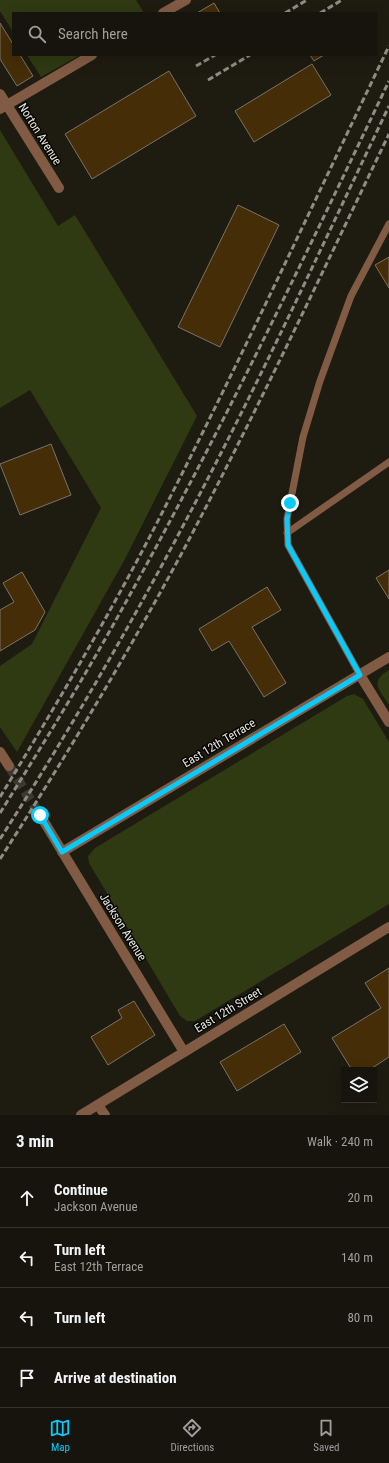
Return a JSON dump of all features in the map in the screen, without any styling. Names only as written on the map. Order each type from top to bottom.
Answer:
[{"type":"street","points":[[166,12],[186,0]]},
{"type":"street","points":[[3,107],[90,56]]},
{"type":"street","name":"Norton Avenue","points":[[0,94],[3,107],[59,188]]},
{"type":"street","name":"East 12th Terrace","points":[[62,852],[389,657]]},
{"type":"street","points":[[360,675],[389,722]]},
{"type":"street","points":[[0,752],[8,766]]},
{"type":"street","name":"Jackson Avenue","points":[[40,815],[184,1052]]},
{"type":"street","name":"East 12th Street","points":[[81,1115],[389,927]]},
{"type":"street","points":[[98,1105],[105,1115]]},
{"type":"lane","points":[[360,675],[288,545],[287,519],[303,437],[320,381],[351,296],[389,224]]},
{"type":"lane","points":[[287,533],[389,462]]},
{"type":"green space","points":[[0,0],[136,0],[143,12],[12,12],[12,30],[0,11]]},
{"type":"green space","points":[[28,56],[78,56],[41,77]]},
{"type":"green space","points":[[0,130],[58,226],[75,215],[197,416],[125,559],[17,752],[0,727],[0,666],[32,644],[101,508],[30,390],[0,408]]},
{"type":"green space","points":[[389,670],[389,705],[379,690],[378,682],[379,678]]},
{"type":"green space","points":[[354,694],[363,699],[389,742],[389,904],[195,1021],[187,1021],[180,1016],[89,863],[88,856],[95,848],[347,696]]},
{"type":"building","points":[[214,3],[219,12],[199,12]]},
{"type":"building","points":[[0,23],[12,42],[12,56],[21,56],[33,76],[17,86],[0,59]]},
{"type":"building","points":[[311,56],[322,56],[314,61]]},
{"type":"building","points":[[312,64],[331,95],[254,142],[235,111]]},
{"type":"building","points":[[169,71],[196,116],[92,179],[65,134]]},
{"type":"building","points":[[238,205],[279,225],[220,347],[178,327]]},
{"type":"building","points":[[389,257],[389,288],[375,265]]},
{"type":"building","points":[[51,444],[71,495],[20,515],[0,464]]},
{"type":"building","points":[[389,570],[389,599],[376,578]]},
{"type":"building","points":[[22,572],[45,612],[35,630],[0,651],[0,610],[14,602],[3,583]]},
{"type":"building","points":[[267,587],[281,610],[252,627],[286,683],[264,697],[229,641],[212,651],[199,629]]},
{"type":"building","points":[[389,968],[389,1057],[374,1067],[350,1067],[332,1038],[381,1008],[365,983]]},
{"type":"building","points":[[134,1001],[155,1035],[108,1065],[91,1037],[122,1018],[118,1010]]},
{"type":"building","points":[[284,1024],[301,1052],[237,1091],[220,1062]]},
{"type":"tunnel","points":[[9,766],[40,815]]},
{"type":"railway","points":[[287,12],[307,0]]},
{"type":"railway","points":[[322,12],[342,0]]},
{"type":"railway","points":[[0,797],[84,656],[162,513],[249,339],[389,46]]},
{"type":"railway","points":[[196,66],[213,56]]},
{"type":"railway","points":[[208,80],[248,56]]},
{"type":"railway","points":[[0,813],[93,661],[158,544],[292,281],[389,81]]},
{"type":"railway","points":[[0,839],[87,698],[169,553],[220,455],[306,281],[389,106]]},
{"type":"railway","points":[[0,859],[95,706],[184,549],[263,395],[389,134]]},
{"type":"route","points":[[40,815],[62,852],[360,675],[288,545],[287,519],[290,503]]}]
